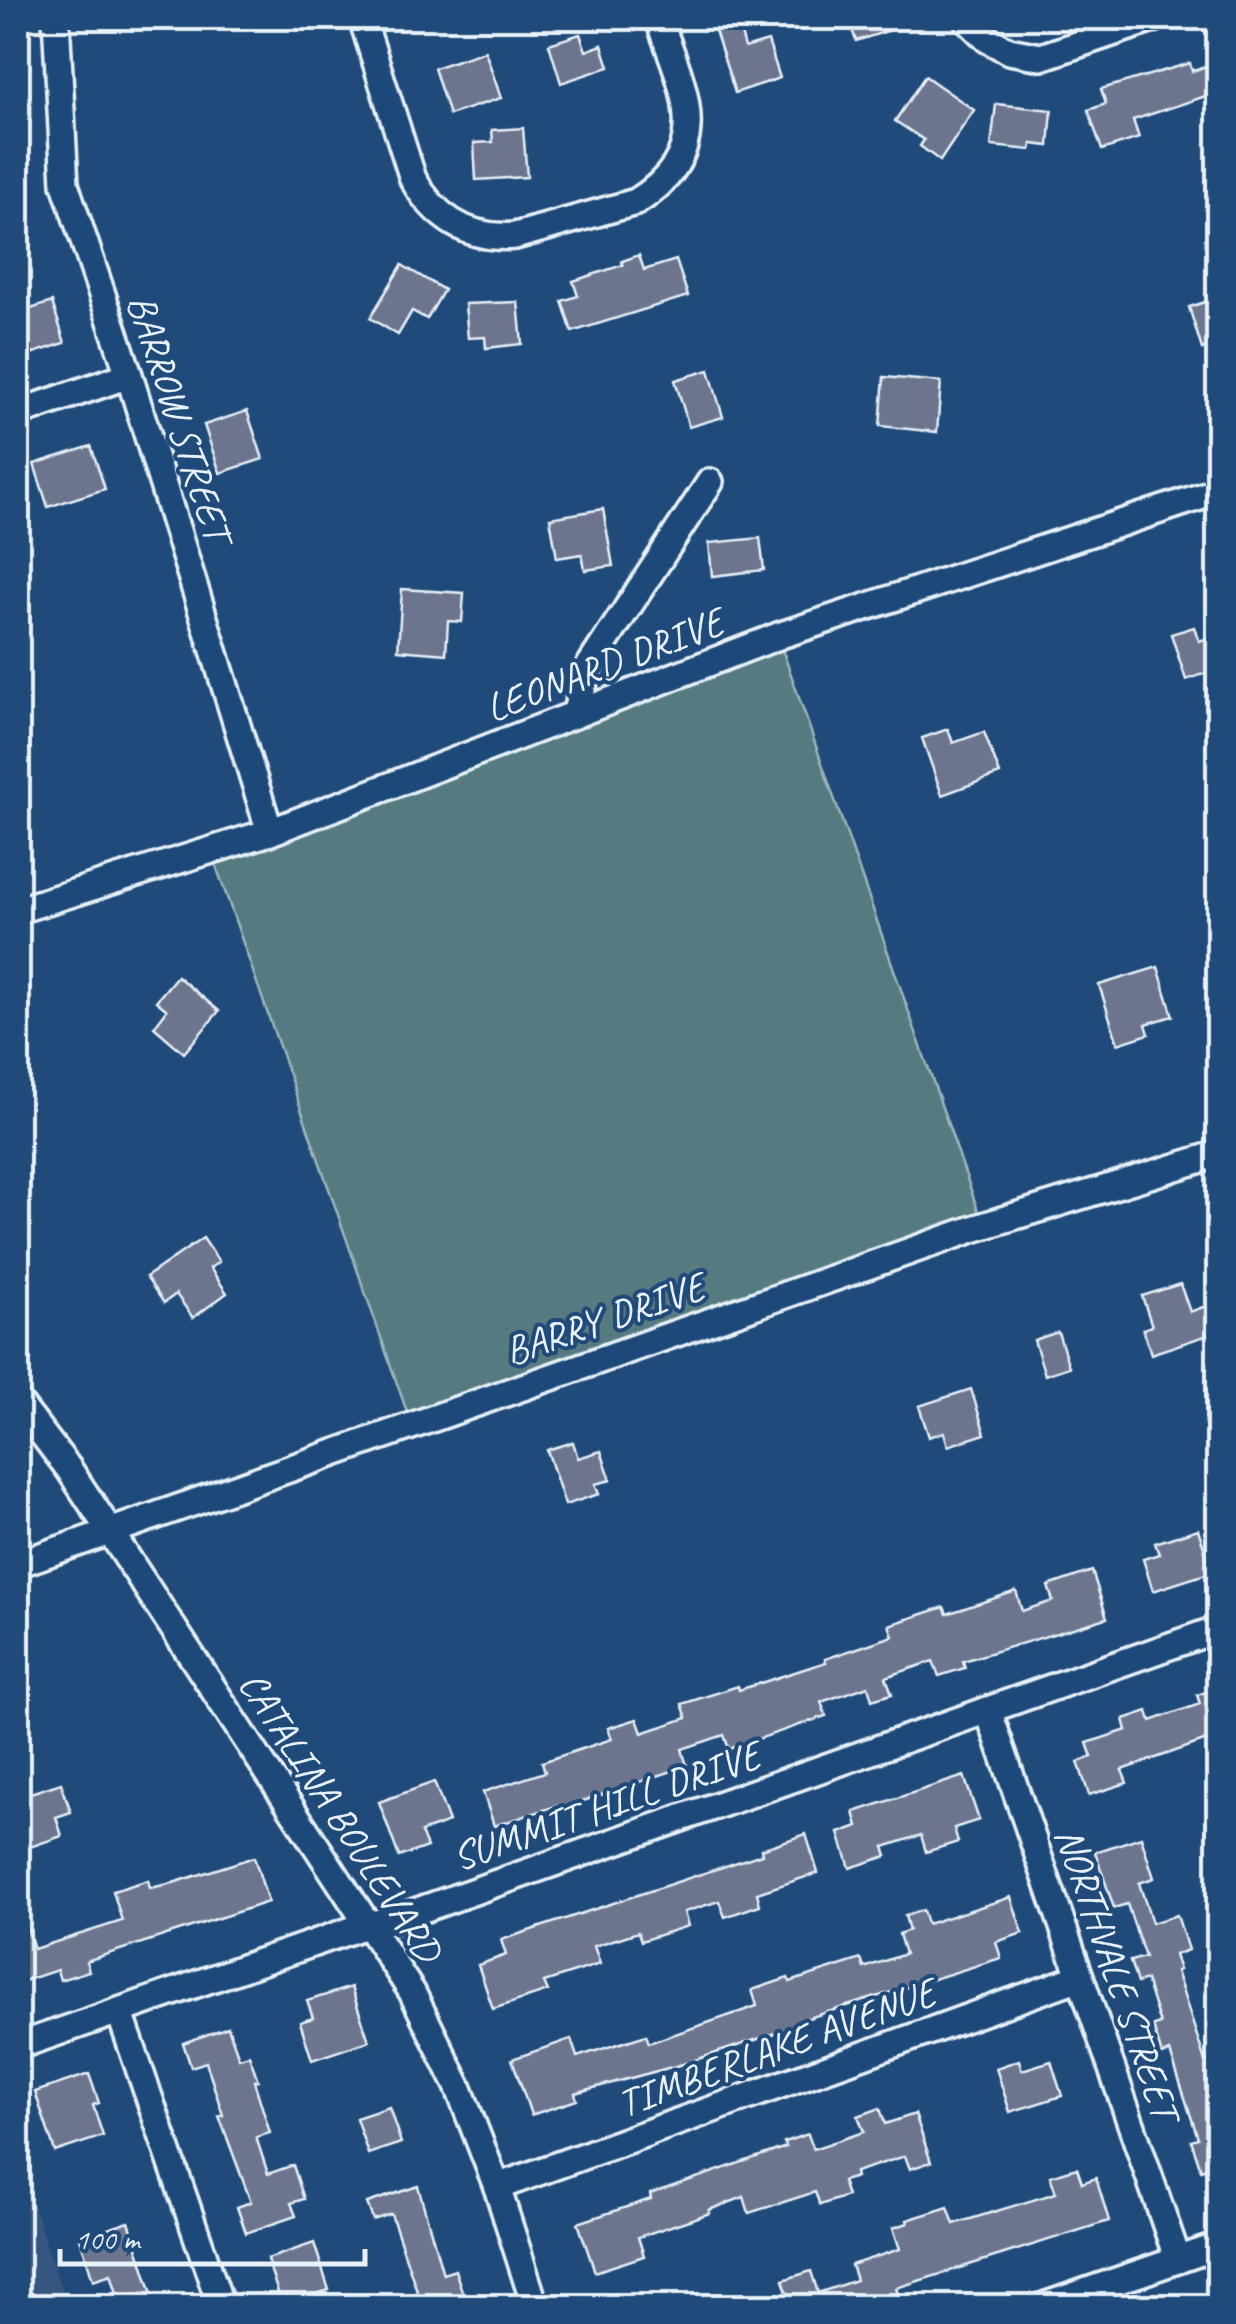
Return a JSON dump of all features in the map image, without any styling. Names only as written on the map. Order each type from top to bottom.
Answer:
[{"type":"street","name":"BARROW STREET","points":[[56,18],[65,184],[129,375],[270,832]]},
{"type":"street","points":[[362,18],[424,199],[444,219],[470,232],[496,238],[636,202],[652,192],[680,156],[689,125],[686,93],[658,18]]},
{"type":"street","points":[[966,18],[986,39],[1009,50],[1040,57],[1156,18]]},
{"type":"street","points":[[18,413],[129,375]]},
{"type":"street","points":[[575,715],[588,668],[710,482]]},
{"type":"street","name":"LEONARD DRIVE","points":[[18,910],[270,832],[781,635],[1218,491]]},
{"type":"street","name":"BARRY DRIVE","points":[[18,1564],[973,1229],[1218,1154]]},
{"type":"street","name":"CATALINA BOULEVARD","points":[[18,1402],[109,1530],[412,1992],[458,2086],[535,2306]]},
{"type":"street","name":"SUMMIT HILL DRIVE","points":[[18,2046],[369,1924],[392,1920],[1218,1629]]},
{"type":"street","name":"NORTHVALE STREET","points":[[988,1710],[1178,2260]]},
{"type":"street","name":"TIMBERLAKE AVENUE","points":[[496,2187],[1080,1977]]},
{"type":"street","points":[[120,2013],[220,2306]]},
{"type":"street","points":[[1044,2306],[1218,2246]]},
{"type":"shaded area","points":[[18,2160],[67,2306],[18,2306]]},
{"type":"green space","points":[[781,646],[980,1216],[408,1415],[214,860]]},
{"type":"building","points":[[711,18],[737,18],[745,48],[768,41],[780,78],[735,93]]},
{"type":"building","points":[[848,18],[919,18],[919,21],[856,41]]},
{"type":"building","points":[[580,34],[586,51],[602,45],[609,67],[561,83],[549,44]]},
{"type":"building","points":[[485,51],[501,98],[449,115],[434,68]]},
{"type":"building","points":[[1218,62],[1218,92],[1133,120],[1139,138],[1102,150],[1088,110],[1106,104],[1101,89],[1190,63],[1192,71]]},
{"type":"building","points":[[925,76],[974,110],[940,161],[920,146],[924,140],[895,121]]},
{"type":"building","points":[[996,104],[1052,110],[1049,146],[1032,144],[1031,150],[991,146]]},
{"type":"building","points":[[523,128],[527,177],[476,180],[474,143],[493,142],[492,130]]},
{"type":"building","points":[[639,255],[644,270],[676,260],[688,296],[572,332],[562,301],[578,296],[573,281],[623,265],[622,261]]},
{"type":"building","points":[[402,265],[444,290],[427,319],[412,311],[398,335],[370,318]]},
{"type":"building","points":[[1218,298],[1218,343],[1202,349],[1189,307]]},
{"type":"building","points":[[52,302],[65,343],[18,358],[18,313]]},
{"type":"building","points":[[518,302],[522,344],[486,348],[485,337],[468,338],[465,304]]},
{"type":"building","points":[[709,370],[723,417],[689,427],[675,380]]},
{"type":"building","points":[[884,377],[941,382],[937,432],[880,426]]},
{"type":"building","points":[[247,411],[263,459],[220,473],[204,425]]},
{"type":"building","points":[[91,446],[105,489],[48,507],[34,464]]},
{"type":"building","points":[[603,509],[613,566],[585,570],[582,554],[557,558],[550,518]]},
{"type":"building","points":[[760,538],[764,570],[712,576],[709,543]]},
{"type":"building","points":[[402,589],[464,593],[462,622],[448,621],[446,654],[398,650]]},
{"type":"building","points":[[1194,627],[1199,641],[1218,635],[1218,669],[1186,680],[1171,634]]},
{"type":"building","points":[[948,729],[953,743],[984,732],[1000,774],[942,795],[922,738]]},
{"type":"building","points":[[1158,967],[1173,1016],[1146,1024],[1149,1034],[1118,1044],[1099,985]]},
{"type":"building","points":[[177,976],[219,1011],[184,1053],[154,1027],[167,1010],[156,1001]]},
{"type":"building","points":[[203,1238],[219,1262],[210,1268],[227,1293],[193,1318],[176,1294],[164,1303],[146,1277]]},
{"type":"building","points":[[1180,1284],[1190,1312],[1206,1306],[1214,1333],[1151,1354],[1143,1329],[1152,1326],[1142,1296]]},
{"type":"building","points":[[1058,1332],[1069,1367],[1045,1375],[1034,1340]]},
{"type":"building","points":[[971,1389],[985,1434],[948,1446],[944,1432],[929,1437],[919,1406]]},
{"type":"building","points":[[573,1442],[578,1458],[601,1451],[611,1480],[595,1484],[599,1494],[565,1505],[547,1450]]},
{"type":"building","points":[[1198,1529],[1212,1572],[1153,1591],[1143,1559],[1159,1554],[1155,1543]]},
{"type":"building","points":[[1092,1571],[1107,1618],[963,1661],[965,1668],[939,1676],[933,1661],[886,1677],[892,1694],[872,1700],[868,1686],[821,1702],[826,1716],[729,1749],[724,1735],[682,1749],[687,1766],[557,1810],[556,1806],[494,1826],[483,1792],[545,1772],[542,1762],[612,1739],[608,1728],[637,1719],[642,1733],[687,1718],[682,1704],[826,1662],[825,1659],[893,1636],[889,1625],[944,1607],[947,1614],[1016,1591],[1022,1611],[1053,1601],[1048,1586]]},
{"type":"building","points":[[1218,1688],[1218,1736],[1122,1770],[1127,1783],[1089,1795],[1078,1762],[1092,1757],[1087,1743],[1127,1730],[1124,1719],[1148,1711],[1151,1721],[1200,1704],[1197,1695]]},
{"type":"building","points":[[964,1776],[979,1820],[954,1828],[958,1842],[926,1852],[921,1835],[884,1847],[887,1856],[850,1868],[839,1833],[858,1826],[854,1812]]},
{"type":"building","points":[[434,1782],[449,1822],[421,1832],[427,1847],[399,1857],[379,1802]]},
{"type":"building","points":[[61,1783],[71,1812],[56,1817],[62,1836],[30,1847],[25,1833],[18,1836],[18,1797]]},
{"type":"building","points":[[806,1834],[818,1873],[757,1893],[760,1905],[725,1917],[719,1901],[684,1912],[688,1926],[641,1941],[638,1932],[594,1946],[600,1964],[544,1982],[548,1991],[493,2009],[478,1965],[506,1955],[501,1940],[762,1854],[761,1849]]},
{"type":"building","points":[[1141,1837],[1154,1878],[1139,1883],[1152,1923],[1177,1915],[1188,1950],[1174,1955],[1179,1970],[1176,1971],[1205,2061],[1218,2056],[1218,2164],[1201,2170],[1191,2140],[1198,2138],[1170,2052],[1162,2055],[1153,2026],[1160,2024],[1146,1980],[1137,1983],[1130,1961],[1145,1957],[1127,1904],[1114,1908],[1095,1852]]},
{"type":"building","points":[[254,1857],[268,1902],[86,1961],[89,1971],[60,1980],[57,1970],[18,1983],[18,1908],[34,1949],[122,1921],[113,1891],[148,1880],[150,1888],[173,1883]]},
{"type":"building","points":[[1011,1897],[1023,1933],[996,1942],[1001,1958],[802,2020],[803,2024],[683,2064],[575,2093],[577,2100],[531,2115],[512,2059],[571,2039],[577,2057],[646,2035],[649,2043],[757,2006],[752,1990],[861,1959],[864,1968],[905,1954],[899,1934],[909,1930],[905,1916],[923,1910],[927,1924]]},
{"type":"building","points":[[351,1987],[369,2041],[312,2060],[300,2022],[313,2018],[307,2001]]},
{"type":"building","points":[[228,2027],[239,2058],[249,2055],[258,2080],[254,2081],[270,2133],[256,2137],[268,2174],[293,2165],[304,2199],[291,2203],[296,2216],[246,2233],[237,2207],[251,2202],[219,2116],[223,2115],[206,2062],[191,2067],[183,2043]]},
{"type":"building","points":[[1019,2060],[1022,2070],[1051,2061],[1062,2096],[1010,2112],[996,2068]]},
{"type":"building","points":[[89,2074],[99,2103],[93,2105],[103,2136],[55,2152],[35,2092]]},
{"type":"building","points":[[389,2107],[401,2143],[368,2154],[356,2118]]},
{"type":"building","points":[[880,2108],[885,2124],[915,2114],[931,2162],[910,2169],[905,2156],[855,2172],[856,2177],[842,2181],[847,2196],[820,2205],[815,2192],[749,2213],[744,2197],[638,2237],[644,2256],[595,2272],[578,2223],[786,2147],[784,2142],[808,2134],[813,2149],[864,2132],[858,2116]]},
{"type":"building","points":[[1077,2168],[1082,2183],[1096,2178],[1109,2221],[896,2288],[899,2297],[871,2306],[787,2306],[790,2302],[783,2280],[811,2271],[818,2293],[856,2280],[851,2265],[900,2249],[893,2228],[908,2223],[907,2220],[948,2207],[954,2224],[1056,2193],[1050,2176]]},
{"type":"building","points":[[418,2186],[443,2274],[455,2270],[467,2306],[422,2306],[391,2214],[373,2220],[367,2203]]},
{"type":"building","points":[[129,2222],[156,2306],[121,2306],[111,2274],[93,2280],[80,2238]]},
{"type":"building","points":[[314,2243],[329,2290],[282,2305],[267,2259]]}]
